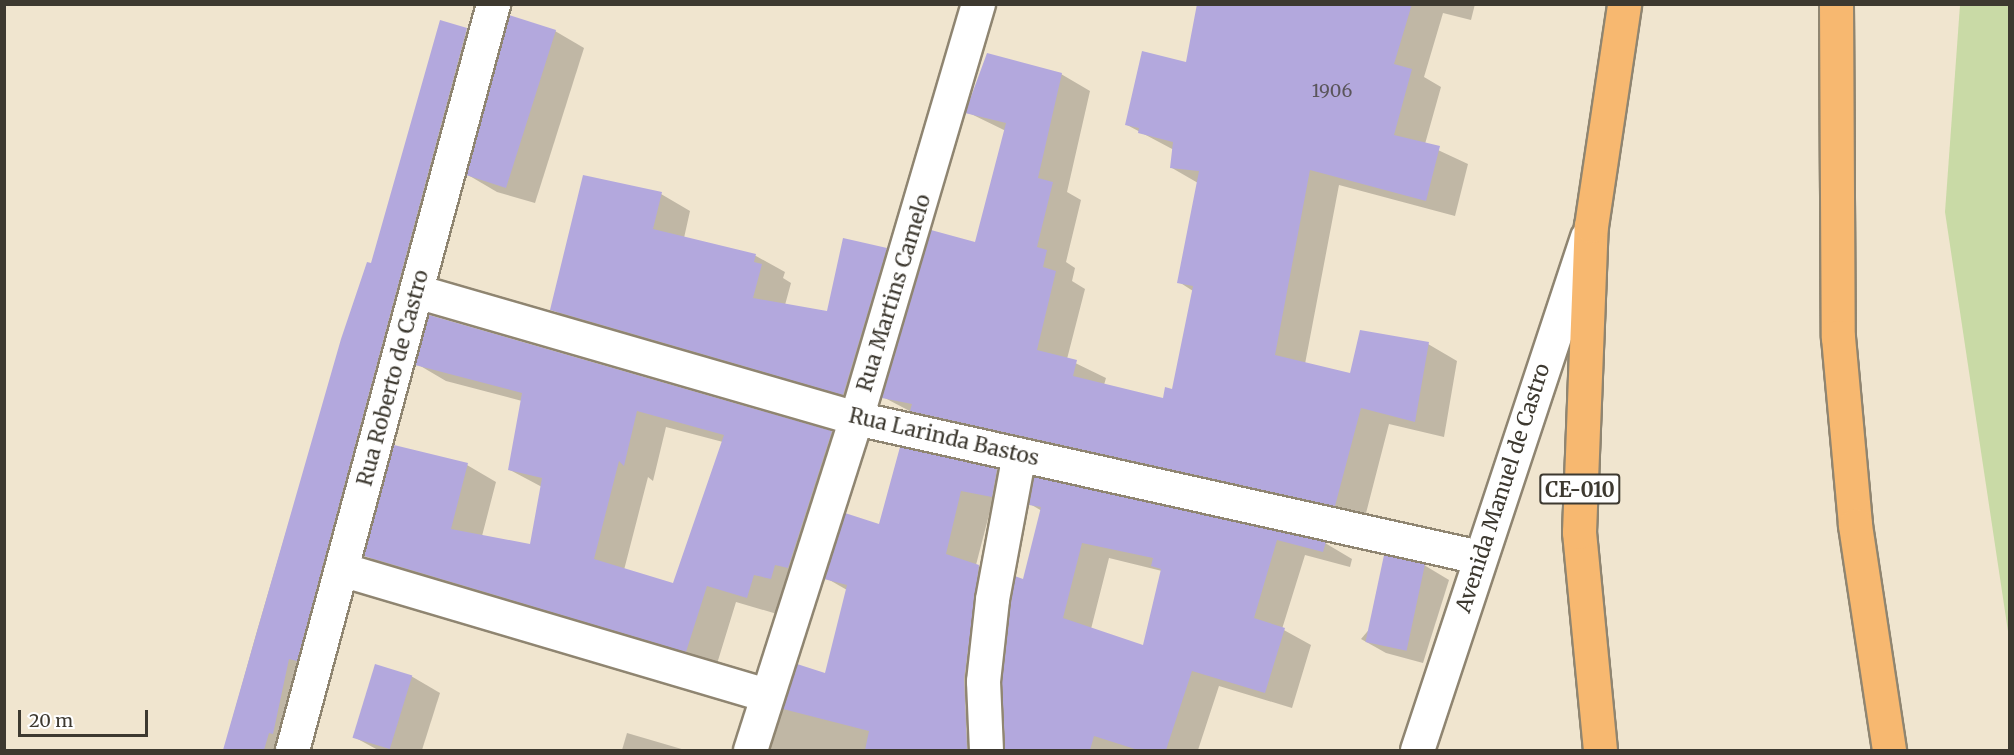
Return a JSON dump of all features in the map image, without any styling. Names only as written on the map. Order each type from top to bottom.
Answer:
[{"type":"highway","name":"CE-010","points":[[1600,750],[1579,532],[1591,226],[1624,4]]},
{"type":"highway","points":[[1836,4],[1838,337],[1855,525],[1888,750]]},
{"type":"street","name":"Rua Roberto de Castro","points":[[292,750],[493,4]]},
{"type":"street","name":"Rua Martins Camelo","points":[[750,750],[856,418],[978,4]]},
{"type":"street","name":"Avenida Manuel de Castro","points":[[1417,750],[1479,557],[1591,226]]},
{"type":"street","name":"Rua Larinda Bastos","points":[[416,291],[856,418],[1479,557]]},
{"type":"street","points":[[986,750],[985,669],[992,599],[1018,454]]},
{"type":"street","points":[[341,569],[767,695]]},
{"type":"green space","points":[[1960,5],[2009,5],[2009,638],[1945,212]]},
{"type":"building","points":[[1197,4],[1412,4],[1394,64],[1412,69],[1394,135],[1440,146],[1426,201],[1310,170],[1275,355],[1350,373],[1360,330],[1429,342],[1415,422],[1361,408],[1335,506],[910,411],[912,404],[882,398],[931,230],[975,242],[1006,123],[965,113],[987,53],[1062,73],[1038,178],[1053,182],[1037,247],[1047,250],[1043,267],[1056,271],[1037,350],[1077,360],[1073,376],[1163,398],[1165,387],[1172,389],[1193,286],[1177,283],[1199,171],[1170,168],[1173,142],[1138,133],[1139,128],[1125,125],[1142,51],[1186,62]]},
{"type":"building","points":[[509,15],[556,30],[506,188],[466,175]]},
{"type":"building","points":[[440,20],[467,28],[297,661],[289,659],[273,734],[269,733],[264,750],[223,750],[341,339],[367,262],[371,263]]},
{"type":"building","points":[[583,175],[662,192],[653,229],[756,254],[754,262],[762,264],[753,298],[827,311],[843,238],[887,248],[843,395],[550,310]]},
{"type":"building","points":[[429,315],[832,431],[788,568],[775,565],[771,579],[754,575],[747,598],[707,586],[686,652],[364,556],[394,445],[468,463],[451,529],[530,544],[542,478],[508,470],[522,393],[415,365]],"holes":[[[637,411],[724,435],[673,583],[594,559],[619,461],[624,466]]]},
{"type":"building","points":[[900,447],[997,469],[992,497],[961,491],[946,554],[979,565],[964,679],[967,750],[865,750],[869,731],[783,709],[797,664],[825,673],[847,585],[824,579],[845,513],[879,524]]},
{"type":"building","points":[[1034,477],[1326,542],[1323,552],[1277,540],[1254,618],[1285,628],[1265,693],[1192,671],[1166,750],[1138,750],[1094,736],[1090,750],[1005,750],[1002,682],[1011,602],[1015,576],[1023,579],[1041,507],[1029,505]],"holes":[[[1082,543],[1153,558],[1151,566],[1161,569],[1143,645],[1063,618]]]},
{"type":"building","points":[[1384,555],[1425,564],[1407,651],[1365,642]]},
{"type":"building","points":[[375,664],[412,675],[390,749],[352,738]]}]
